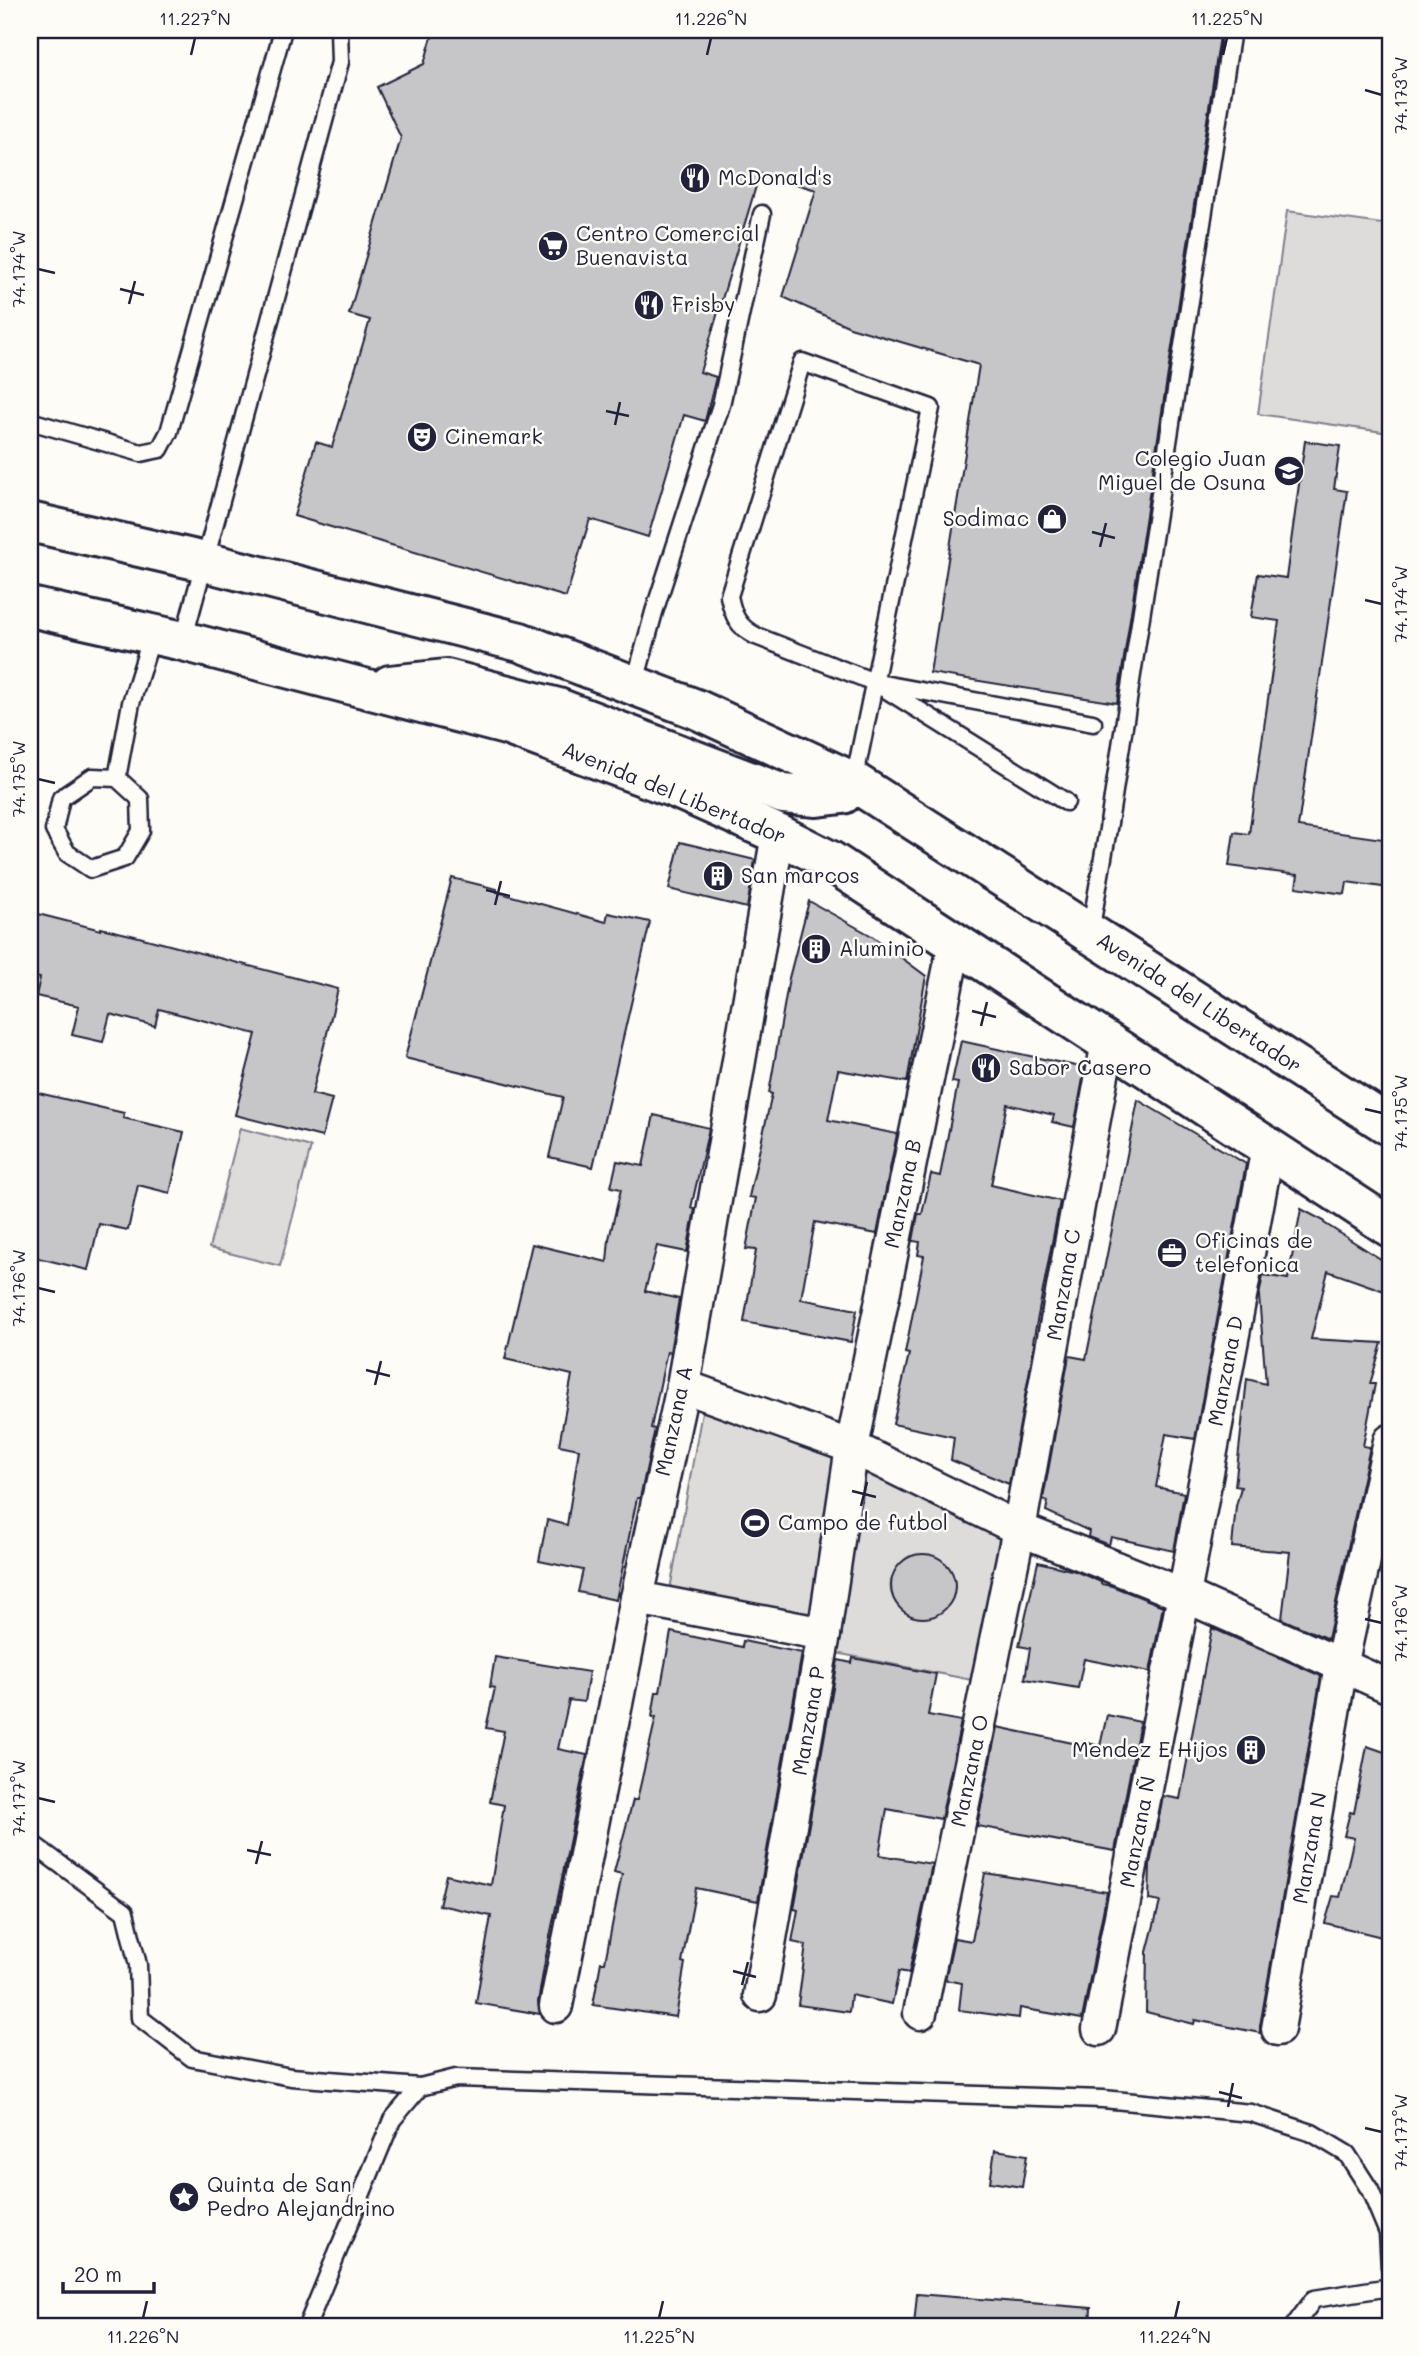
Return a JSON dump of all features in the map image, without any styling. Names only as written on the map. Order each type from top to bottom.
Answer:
[{"type":"main road","name":"Avenida del Libertador","points":[[30,522],[205,562],[520,642],[696,709],[854,782],[1390,1126]]},
{"type":"main road","name":"Avenida del Libertador","points":[[30,607],[168,639],[506,725],[677,789],[778,834],[829,860],[1390,1227]]},
{"type":"main road","points":[[363,688],[446,680],[558,708],[783,794],[843,794],[854,782]]},
{"type":"street","name":"Manzana A","points":[[556,2006],[637,1598],[683,1385],[778,834]]},
{"type":"street","name":"Manzana B","points":[[852,1447],[955,942]]},
{"type":"street","name":"Manzana C","points":[[1019,1528],[1108,1042]]},
{"type":"street","name":"Manzana D","points":[[1184,1595],[1268,1147]]},
{"type":"street","points":[[683,1385],[852,1447],[1019,1528],[1184,1595],[1390,1687]]},
{"type":"street","name":"Manzana N","points":[[1278,2029],[1341,1666],[1390,1441]]},
{"type":"street","name":"Manzana P","points":[[760,1995],[824,1634],[852,1447]]},
{"type":"street","name":"Manzana O","points":[[920,2013],[1019,1528]]},
{"type":"street","name":"Manzana Ñ","points":[[1099,2029],[1184,1595]]},
{"type":"street","points":[[637,1598],[824,1634]]},
{"type":"lane","points":[[30,421],[141,453],[160,449],[169,432],[283,30]]},
{"type":"lane","points":[[117,778],[131,703],[168,639],[205,562],[340,62],[340,30]]},
{"type":"lane","points":[[1090,933],[1232,30]]},
{"type":"lane","points":[[634,686],[654,612],[721,405],[762,214]]},
{"type":"lane","points":[[854,782],[874,682],[931,408],[802,362],[729,596],[733,613],[742,629],[874,682],[1093,723]]},
{"type":"lane","points":[[874,682],[1066,802]]},
{"type":"lane","points":[[92,777],[117,778],[140,799],[141,831],[125,858],[91,869],[67,853],[54,830],[61,798],[92,777]]},
{"type":"lane","points":[[30,1842],[125,1912],[138,1965],[140,2018],[192,2058],[291,2077],[420,2087],[456,2078],[1103,2099],[1251,2113],[1312,2133],[1347,2154],[1370,2190],[1388,2233],[1390,2266]]},
{"type":"lane","points":[[307,2326],[392,2120],[420,2087]]},
{"type":"lane","points":[[1294,2326],[1314,2299],[1390,2287]]},
{"type":"shaded area","points":[[1287,211],[1390,225],[1390,433],[1258,414]]},
{"type":"shaded area","points":[[240,1128],[311,1147],[280,1266],[209,1248]]},
{"type":"shaded area","name":"Campo de futbol","points":[[703,1406],[841,1451],[809,1623],[669,1595]]},
{"type":"shaded area","points":[[866,1469],[1008,1542],[977,1681],[831,1652]],"holes":[[[930,1555],[948,1566],[954,1580],[954,1594],[948,1605],[938,1613],[926,1618],[913,1616],[902,1609],[892,1594],[892,1579],[908,1557]]]},
{"type":"building","points":[[434,30],[1221,30],[1117,703],[930,673],[979,365],[850,327],[783,297],[816,190],[760,173],[700,372],[716,377],[705,421],[684,415],[648,537],[590,519],[566,597],[294,516],[316,442],[332,447],[370,320],[349,314],[401,138],[377,87],[424,64]]},
{"type":"building","points":[[1305,441],[1340,446],[1334,489],[1347,491],[1298,827],[1390,840],[1390,888],[1347,882],[1345,894],[1296,887],[1298,875],[1229,866],[1234,832],[1249,834],[1279,621],[1251,617],[1258,574],[1286,578]]},
{"type":"building","name":"San marcos","points":[[680,842],[755,860],[747,908],[669,889]]},
{"type":"building","points":[[452,878],[606,922],[608,913],[650,922],[593,1167],[549,1157],[563,1097],[405,1058]]},
{"type":"building","points":[[809,901],[872,936],[926,976],[907,1082],[838,1070],[828,1120],[897,1134],[877,1234],[815,1222],[801,1299],[857,1310],[851,1342],[744,1322],[756,1250],[746,1249],[756,1198],[749,1197],[772,1094],[769,1093],[789,978]]},
{"type":"building","points":[[30,912],[135,936],[338,989],[312,1094],[332,1099],[322,1137],[235,1115],[256,1034],[159,1009],[155,1026],[110,1014],[103,1042],[72,1035],[79,1006],[36,996],[40,978],[30,976]]},
{"type":"building","points":[[961,1041],[1085,1068],[1074,1127],[1052,1122],[1054,1115],[1007,1104],[991,1185],[1060,1201],[1009,1484],[951,1460],[954,1437],[893,1424],[909,1354],[905,1353],[924,1256],[918,1255],[920,1242],[913,1241],[918,1214],[922,1214],[931,1174],[940,1176],[958,1083],[952,1082]]},
{"type":"building","points":[[30,1091],[124,1113],[123,1118],[184,1132],[170,1193],[138,1185],[128,1230],[99,1224],[88,1270],[30,1256]]},
{"type":"building","points":[[1138,1100],[1246,1164],[1195,1439],[1166,1434],[1156,1487],[1184,1493],[1174,1551],[1111,1537],[1109,1545],[1088,1537],[1089,1531],[1046,1511],[1048,1501],[1043,1499],[1069,1356],[1086,1359]]},
{"type":"building","points":[[654,1115],[709,1128],[691,1208],[695,1209],[687,1252],[657,1246],[645,1291],[679,1299],[670,1352],[667,1351],[651,1428],[655,1429],[640,1498],[637,1498],[616,1600],[578,1592],[583,1570],[539,1561],[547,1520],[567,1525],[579,1449],[559,1445],[572,1375],[505,1359],[532,1244],[607,1262],[609,1239],[621,1189],[611,1187],[617,1161],[643,1166]]},
{"type":"building","points":[[1301,1209],[1390,1265],[1390,1293],[1328,1271],[1311,1339],[1382,1343],[1370,1384],[1375,1384],[1363,1446],[1370,1447],[1328,1639],[1282,1619],[1290,1552],[1232,1547],[1236,1506],[1241,1487],[1235,1486],[1247,1379],[1266,1384],[1259,1296],[1263,1275],[1288,1279]]},
{"type":"building","points":[[923,1554],[941,1560],[949,1568],[955,1586],[949,1604],[941,1612],[923,1618],[905,1612],[897,1604],[891,1586],[897,1568],[905,1560]]},
{"type":"building","points":[[1038,1562],[1075,1571],[1101,1584],[1163,1606],[1150,1672],[1084,1659],[1078,1688],[1025,1679],[1030,1648],[1019,1646]]},
{"type":"building","points":[[1212,1628],[1321,1676],[1260,2033],[1195,2020],[1194,2024],[1146,2012],[1147,1952],[1160,1902],[1149,1900],[1150,1864],[1163,1796],[1180,1799]]},
{"type":"building","points":[[671,1632],[742,1647],[743,1641],[802,1653],[758,1901],[696,1888],[682,1962],[685,1963],[676,2017],[593,2005],[601,1962],[605,1962],[622,1874],[614,1872],[633,1800],[637,1800],[656,1717],[652,1717],[656,1692],[660,1692]]},
{"type":"building","points":[[495,1657],[589,1672],[584,1702],[569,1700],[558,1749],[587,1755],[545,1961],[538,2002],[540,2014],[476,2003],[491,1916],[439,1905],[446,1875],[491,1885],[504,1805],[490,1802],[504,1731],[486,1728],[495,1688],[490,1687]]},
{"type":"building","points":[[853,1658],[936,1674],[928,1715],[961,1721],[941,1819],[887,1809],[879,1855],[932,1864],[909,1973],[899,1971],[892,2004],[851,1995],[849,2012],[798,2005],[806,1945],[792,1942],[798,1910],[794,1909],[838,1660],[852,1663]]},
{"type":"building","points":[[1107,1715],[1140,1722],[1115,1851],[977,1826],[997,1727],[1082,1745],[1083,1742],[1100,1746]]},
{"type":"building","points":[[1367,1746],[1390,1754],[1390,1939],[1325,1923],[1333,1896],[1340,1897],[1354,1838],[1344,1836],[1350,1812],[1354,1813]]},
{"type":"building","points":[[985,1873],[1107,1892],[1082,2019],[1020,2008],[1019,2018],[959,2010],[962,1983],[945,1980],[954,1938],[972,1941]]},
{"type":"building","points":[[995,2150],[1027,2155],[1022,2187],[990,2182]]},
{"type":"building","points":[[917,2294],[1091,2308],[1090,2326],[914,2326]]},
{"type":"place","name":"McDonald's","points":[[695,178]]},
{"type":"place","name":"Centro Comercial Buenavista","points":[[553,246]]},
{"type":"place","name":"Frisby","points":[[649,305]]},
{"type":"place","name":"Cinemark","points":[[422,437]]},
{"type":"place","name":"Colegio Juan Miguel de Osuna","points":[[1289,471]]},
{"type":"place","name":"Sodimac","points":[[1052,519]]},
{"type":"place","name":"San marcos","points":[[718,876]]},
{"type":"place","name":"Aluminio","points":[[816,949]]},
{"type":"place","name":"Sabor Casero","points":[[986,1068]]},
{"type":"place","name":"Oficinas de telefonica","points":[[1172,1253]]},
{"type":"place","name":"Campo de futbol","points":[[755,1523]]},
{"type":"place","name":"Mendez E Hijos","points":[[1251,1750]]},
{"type":"place","name":"Quinta de San Pedro Alejandrino","points":[[184,2197]]}]
